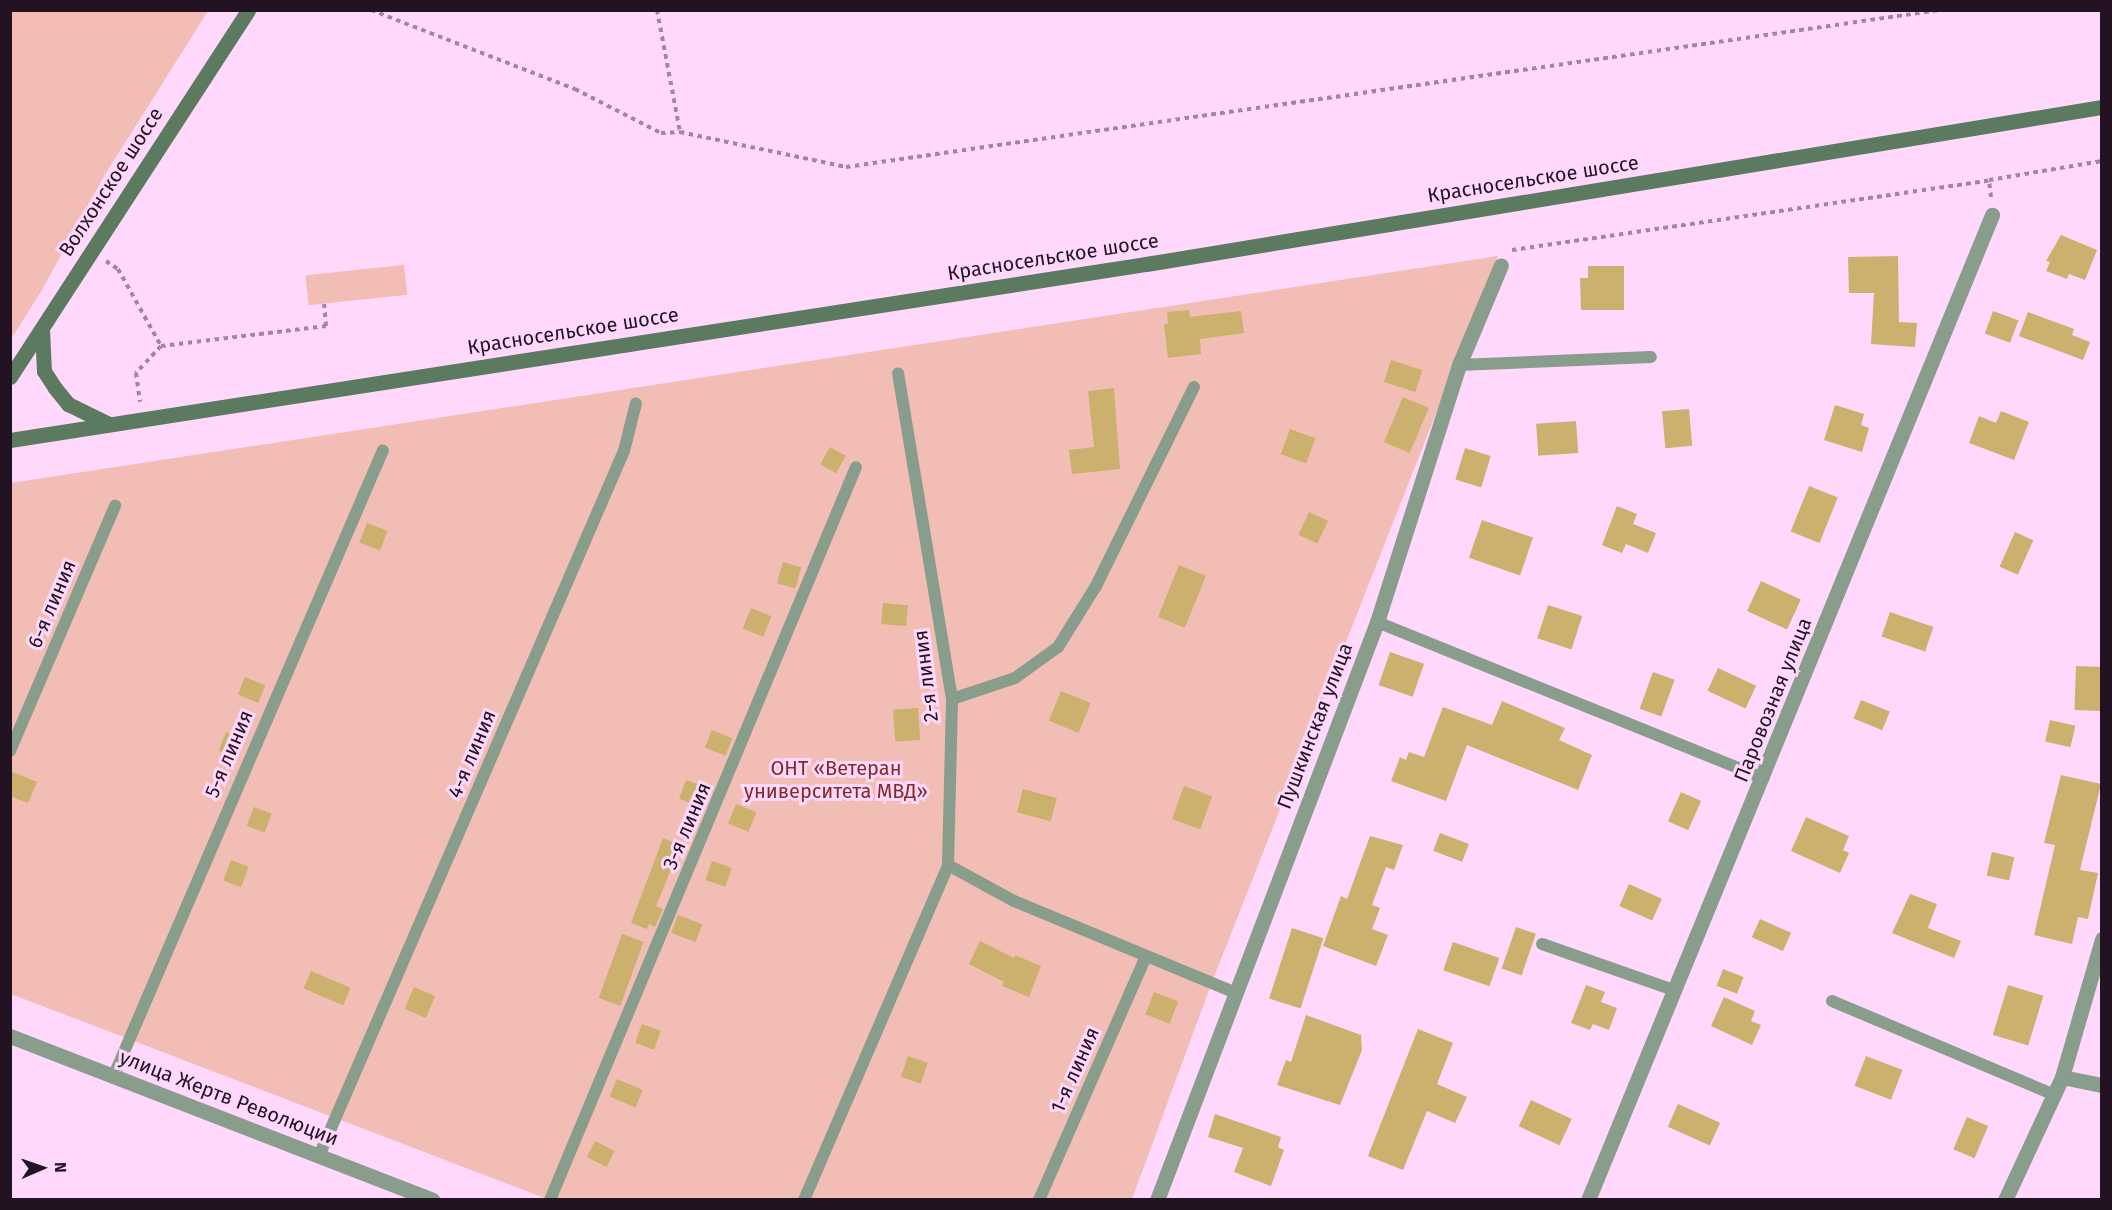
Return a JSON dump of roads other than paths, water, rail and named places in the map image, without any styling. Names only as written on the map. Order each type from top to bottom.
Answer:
[{"type":"main road","name":"Волхонское шоссе","points":[[10,377],[248,10]]},
{"type":"main road","name":"Красносельское шоссе","points":[[10,440],[1146,264],[2102,107]]},
{"type":"main road","points":[[43,326],[44,371],[55,388],[68,404],[110,424]]},
{"type":"street","name":"Паровозная улица","points":[[1588,1200],[1764,778],[1992,215]]},
{"type":"street","name":"Пушкинская улица","points":[[1157,1200],[1377,622],[1459,365],[1500,258]]},
{"type":"street","points":[[2005,1200],[2062,1077],[2102,939]]},
{"type":"street","name":"улица Жертв Революции","points":[[10,1036],[432,1200]]},
{"type":"street","points":[[2062,1077],[2102,1085]]},
{"type":"lane","points":[[1459,365],[1651,357]]},
{"type":"lane","name":"2-я линия","points":[[804,1200],[948,865],[952,699],[898,373]]},
{"type":"lane","points":[[952,699],[1015,678],[1058,647],[1096,586],[1194,387]]},
{"type":"lane","name":"4-я линия","points":[[319,1156],[624,451],[636,403]]},
{"type":"lane","name":"5-я линия","points":[[114,1075],[383,450]]},
{"type":"lane","name":"3-я линия","points":[[550,1200],[856,467]]},
{"type":"lane","name":"6-я линия","points":[[10,751],[115,506]]},
{"type":"lane","points":[[1377,622],[1764,778]]},
{"type":"lane","points":[[948,865],[1014,901],[1236,993]]},
{"type":"lane","points":[[1542,944],[1676,991]]},
{"type":"lane","name":"1-я линия","points":[[1039,1200],[1146,956]]},
{"type":"lane","points":[[1832,1001],[2054,1095]]},
{"type":"park label","name":"ОНТ «Ветеран университета МВД»","points":[[836,780]]}]
